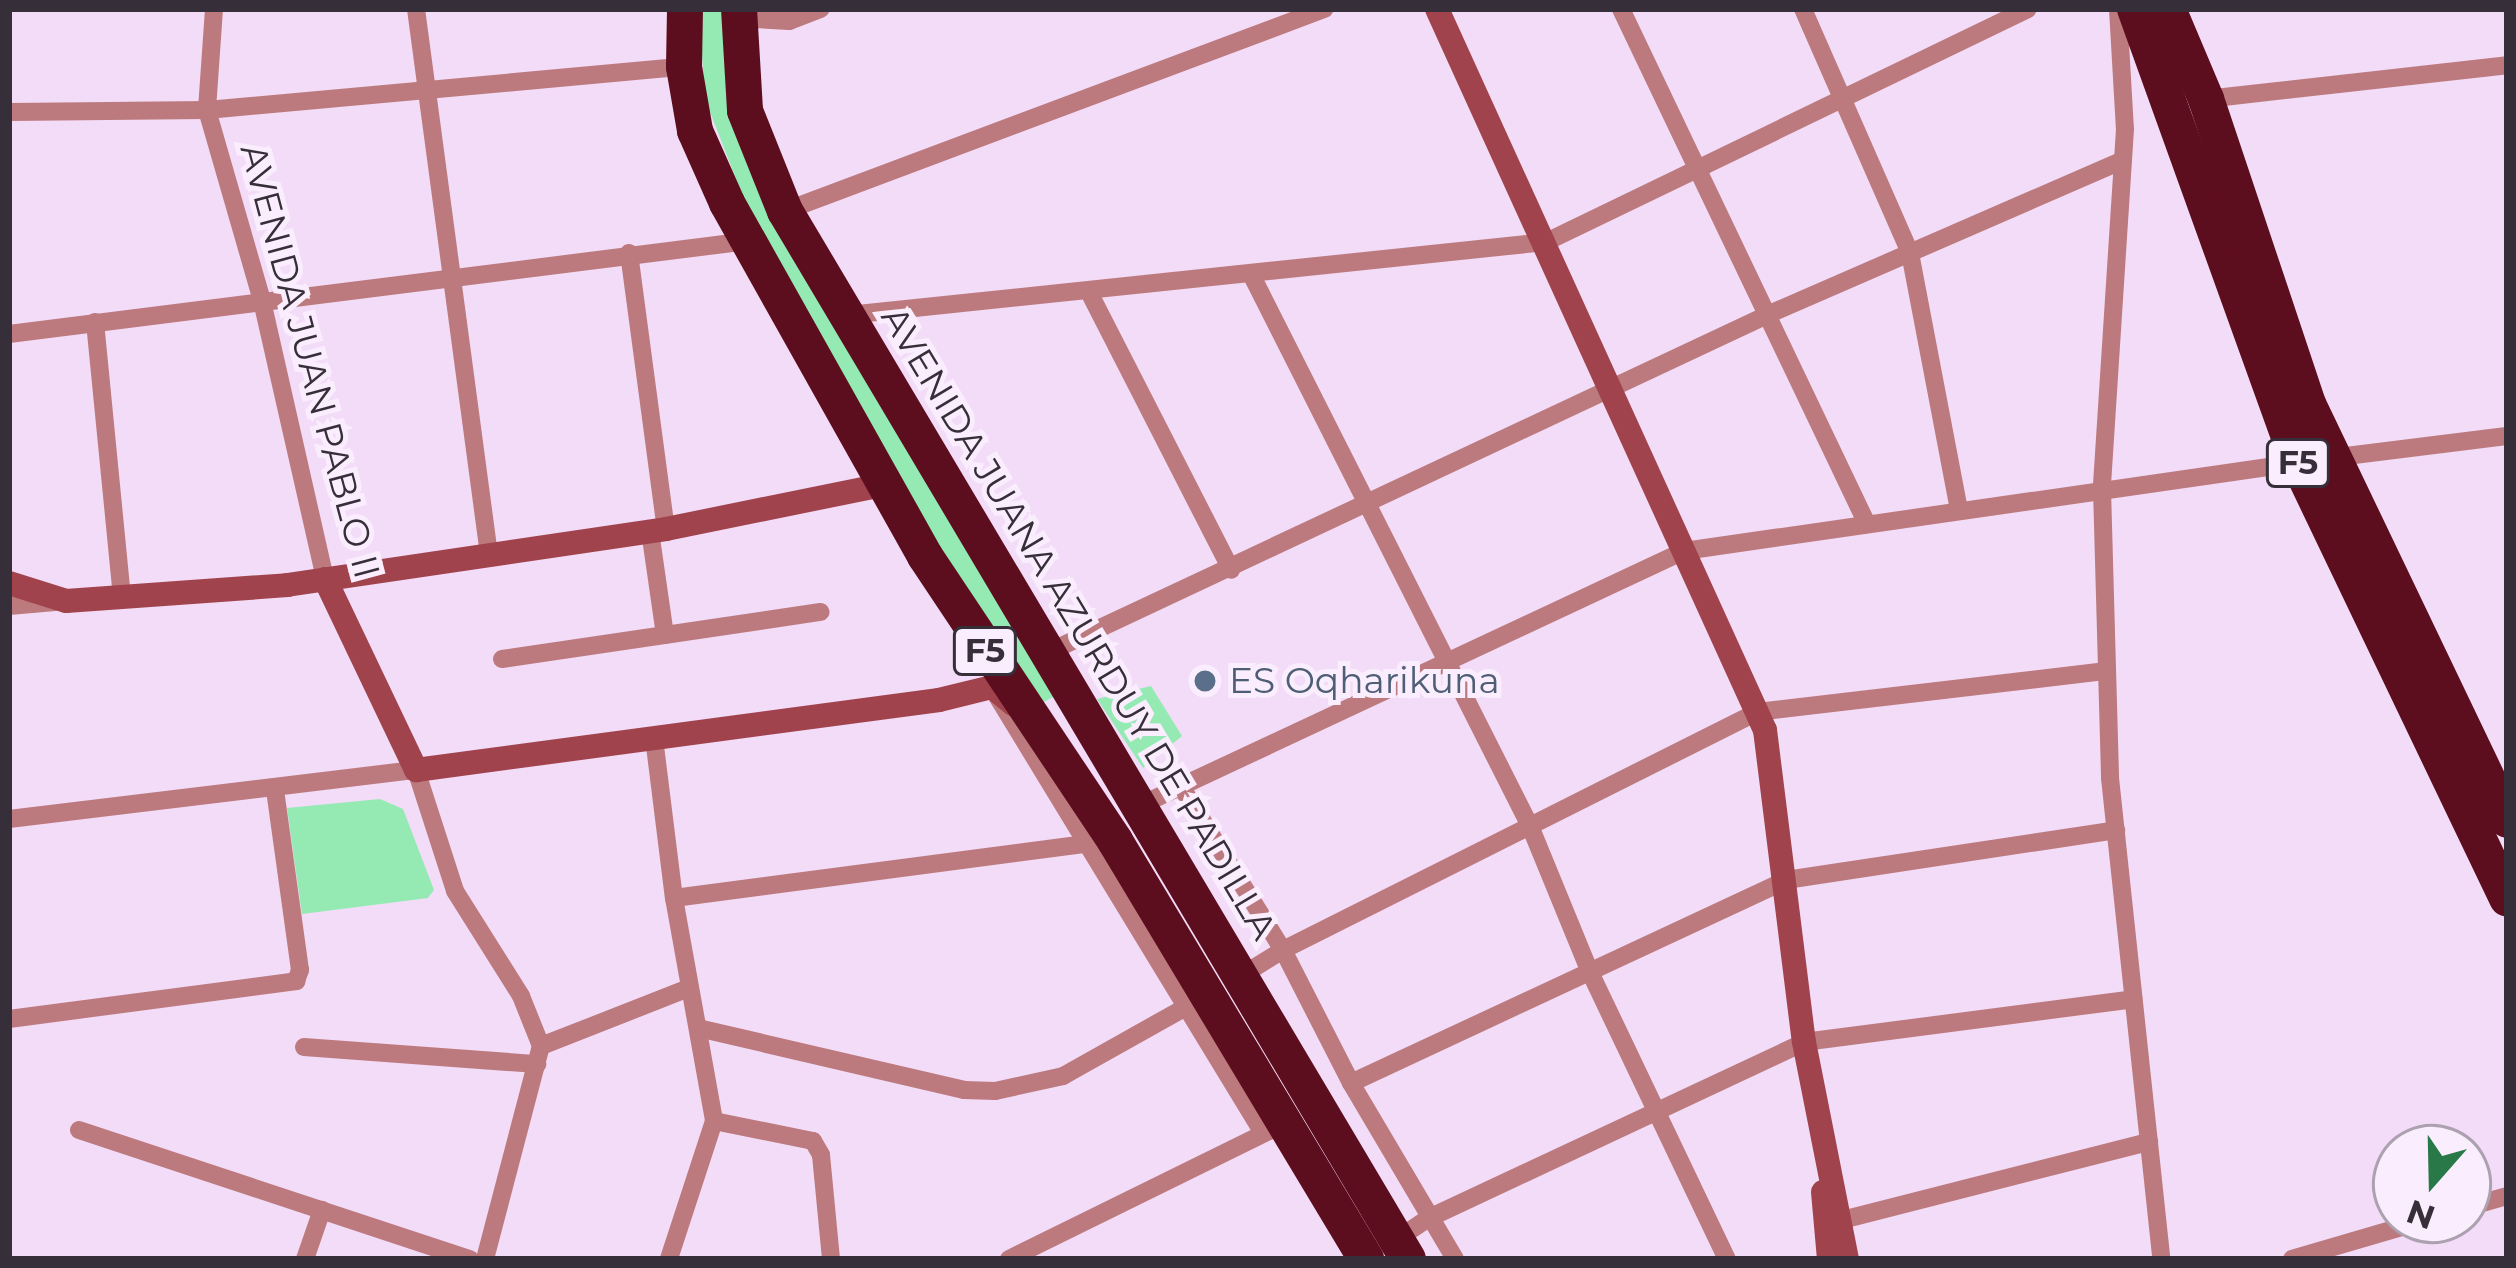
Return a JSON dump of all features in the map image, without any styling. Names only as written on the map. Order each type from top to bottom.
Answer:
[{"type":"highway","name":"F5","points":[[685,9],[684,68],[695,131],[748,241],[883,484],[1085,794],[1100,842],[1274,1128],[1390,1253]]},
{"type":"highway","name":"F5","points":[[2135,9],[2315,460],[2442,719],[2507,898]]},
{"type":"highway","name":"F5","points":[[2168,9],[2206,99],[2308,404],[2315,460]]},
{"type":"highway","name":"AVENIDA JUANA AZURDUY DE PADILLA","points":[[738,13],[745,111],[785,211],[1241,976],[1390,1253]]},
{"type":"highway","points":[[1034,722],[1077,698]]},
{"type":"highway","name":"F5","points":[[2442,719],[2507,820]]},
{"type":"highway","points":[[1085,794],[1132,790]]},
{"type":"street","name":"AVENIDA JUAN PABLO II","points":[[214,9],[207,110],[262,301],[325,579],[416,770],[455,891],[521,996],[539,1055]]},
{"type":"street","points":[[416,9],[489,555]]},
{"type":"street","points":[[738,13],[789,21],[821,9]]},
{"type":"street","points":[[785,211],[1324,9]]},
{"type":"street","points":[[1437,9],[1765,730],[1804,1042],[1847,1259]]},
{"type":"street","points":[[1622,9],[1867,524]]},
{"type":"street","points":[[1803,9],[1910,253],[1959,510]]},
{"type":"street","points":[[848,315],[1546,242],[2028,9]]},
{"type":"street","points":[[2118,9],[2123,160],[2102,489],[2107,670],[2116,830],[2161,1259]]},
{"type":"street","points":[[2206,99],[2507,65]]},
{"type":"street","points":[[9,112],[207,110],[427,87],[684,68]]},
{"type":"street","points":[[1049,652],[1767,315],[2123,160]]},
{"type":"street","points":[[9,334],[748,241]]},
{"type":"street","points":[[629,253],[664,634]]},
{"type":"street","points":[[1251,274],[1530,826],[1589,970],[1727,1259]]},
{"type":"street","points":[[1089,292],[1232,570]]},
{"type":"street","points":[[95,322],[122,596]]},
{"type":"street","points":[[1132,790],[1182,788],[1684,550],[2507,436]]},
{"type":"street","points":[[9,606],[325,579],[658,530],[883,484]]},
{"type":"street","points":[[9,583],[65,601]]},
{"type":"street","points":[[502,659],[821,612]]},
{"type":"street","points":[[1241,976],[1282,950],[1757,712],[2107,670]]},
{"type":"street","points":[[992,687],[1034,722]]},
{"type":"street","points":[[9,820],[939,700],[992,687]]},
{"type":"street","points":[[992,687],[1100,842],[1186,1007],[1274,1128],[1009,1259]]},
{"type":"street","points":[[654,738],[674,898],[714,1120],[670,1259]]},
{"type":"street","points":[[1182,788],[1282,950],[1351,1083],[1455,1259]]},
{"type":"street","points":[[9,1019],[296,981],[300,970],[275,789]]},
{"type":"street","points":[[1351,1083],[1786,880],[2116,830]]},
{"type":"street","points":[[674,898],[1100,842]]},
{"type":"street","points":[[304,1047],[539,1055],[689,988]]},
{"type":"street","points":[[1390,1253],[1429,1218],[1804,1042],[2134,998]]},
{"type":"street","points":[[698,1028],[964,1090],[995,1091],[1063,1076],[1186,1007]]},
{"type":"street","points":[[485,1259],[539,1055]]},
{"type":"street","points":[[714,1120],[813,1141],[821,1155],[831,1259]]},
{"type":"street","points":[[79,1130],[470,1259]]},
{"type":"street","points":[[1820,1130],[1829,1259]]},
{"type":"street","points":[[1842,1220],[2149,1142]]},
{"type":"street","points":[[305,1259],[322,1210]]},
{"type":"street","points":[[2292,1259],[2372,1236]]},
{"type":"green space","points":[[699,9],[725,9],[728,91],[1059,694],[1042,703],[944,557],[743,197],[705,99]]},
{"type":"green space","points":[[1151,686],[1182,736],[1143,768],[1097,699]]},
{"type":"green space","points":[[380,799],[403,809],[434,890],[428,898],[302,914],[287,808]]},
{"type":"place","name":"ES Oqharikuna","points":[[1205,681]]}]
